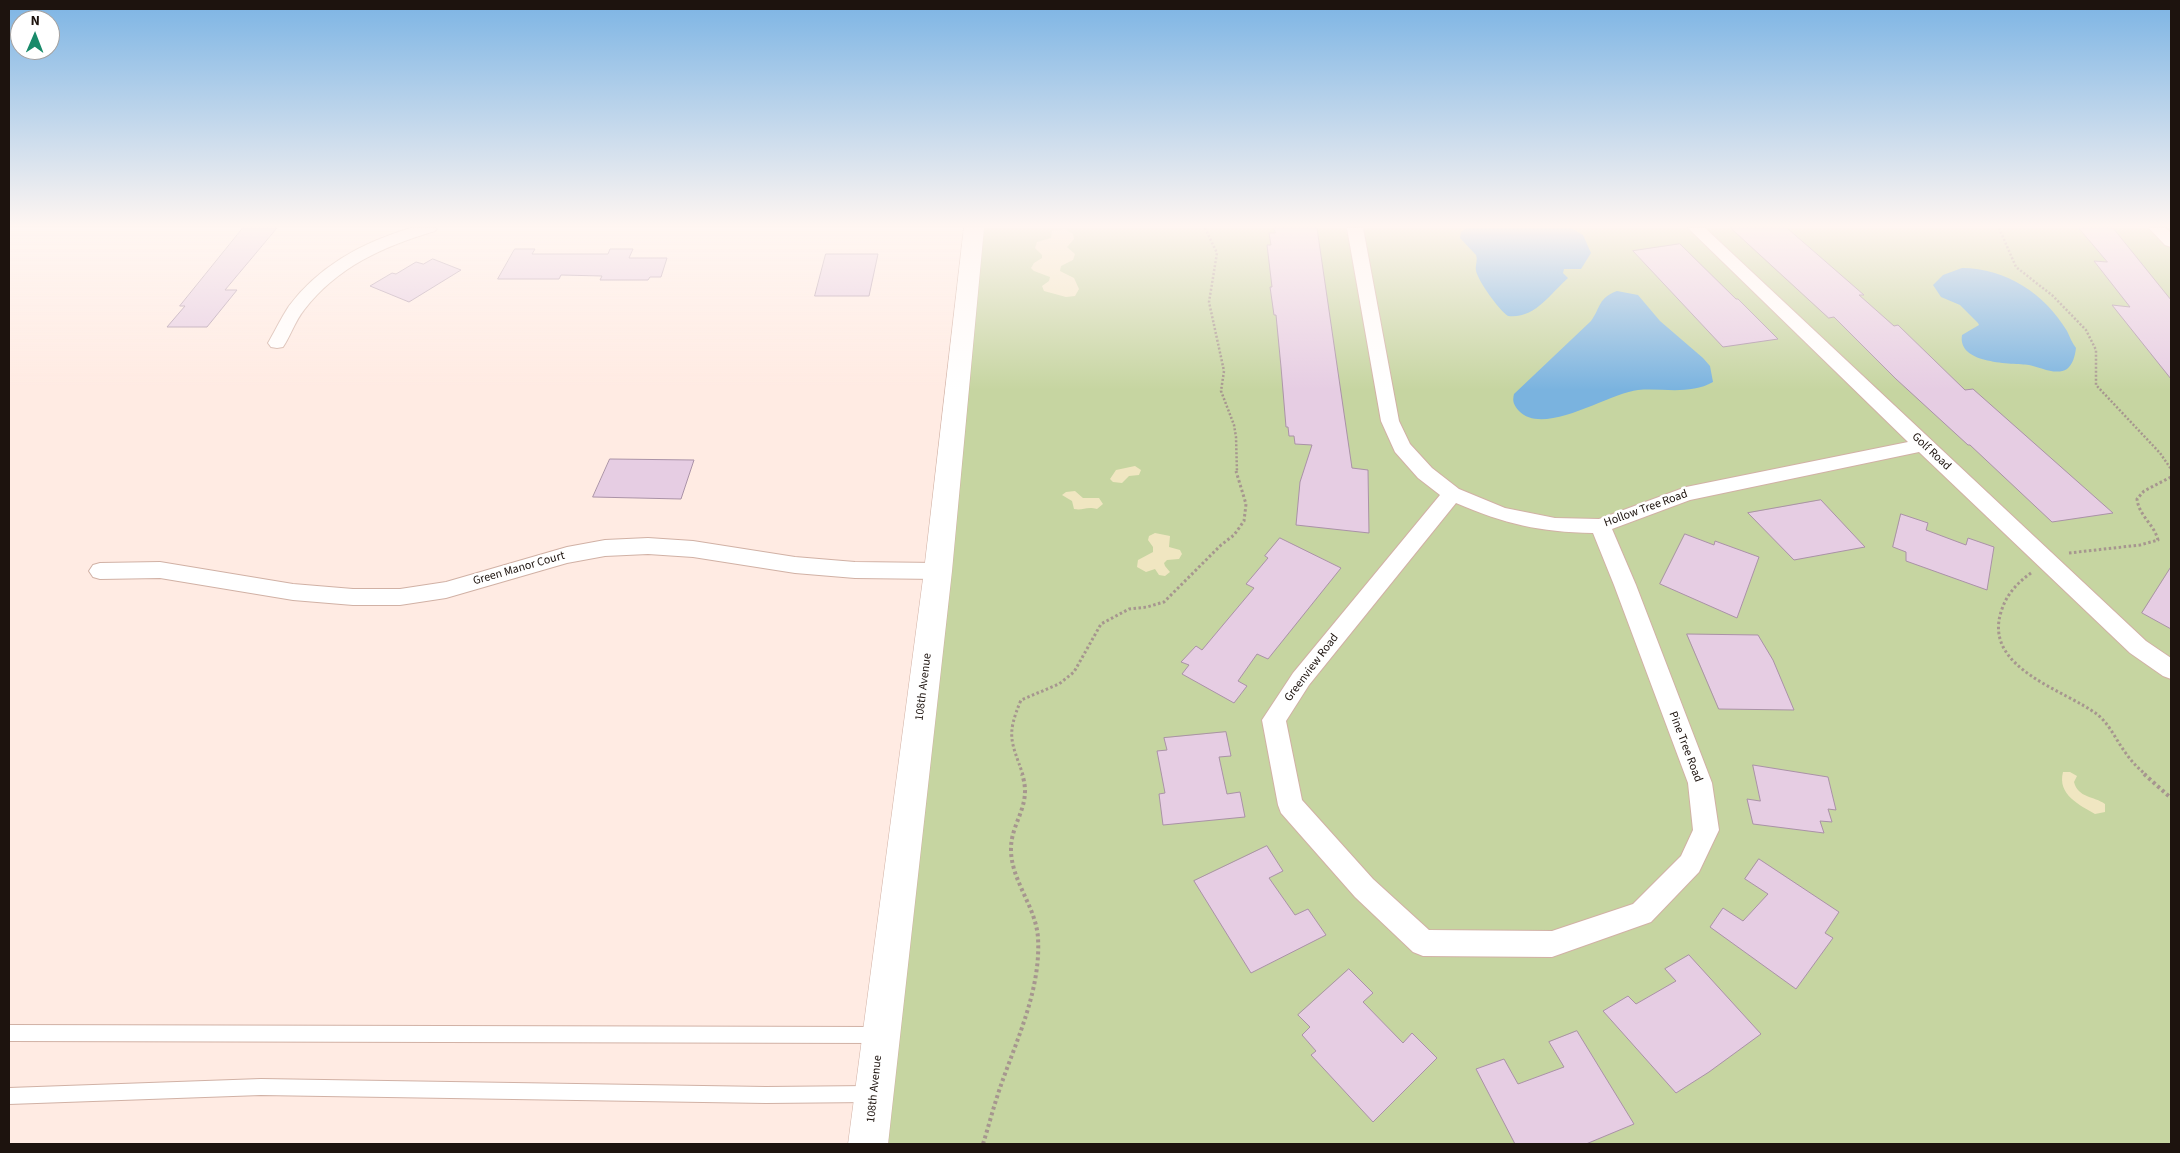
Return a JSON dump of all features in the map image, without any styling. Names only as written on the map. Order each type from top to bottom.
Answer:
[{"type":"street","points":[[277,343],[297,307],[319,282]]},
{"type":"street","name":"108th Avenue","points":[[868,1144],[938,571],[968,282]]},
{"type":"street","name":"Hollow Tree Road","points":[[1364,282],[1390,421],[1402,447],[1425,473],[1452,494],[1501,514],[1555,525],[1600,526],[1686,494],[1923,445]]},
{"type":"street","name":"Golf Road","points":[[1752,282],[2138,647],[2171,670]]},
{"type":"street","name":"Greenview Road","points":[[1423,943],[1364,888],[1290,806],[1274,720],[1301,679],[1452,494]]},
{"type":"street","name":"Pine Tree Road","points":[[1423,943],[1552,944],[1642,913],[1690,864],[1706,830],[1700,783],[1625,585],[1600,526]]},
{"type":"street","name":"Green Manor Court","points":[[100,571],[160,570],[293,592],[353,597],[400,596],[446,590],[567,555],[605,548],[648,546],[694,549],[795,565],[855,570],[938,571]]},
{"type":"lane","points":[[9,1033],[881,1034]]},
{"type":"lane","points":[[9,1096],[261,1087],[766,1095],[874,1093]]},
{"type":"path","points":[[983,1144],[1002,1081],[1017,1042],[1036,966],[1038,939],[1034,915],[1022,891],[1011,852],[1014,828],[1021,815],[1026,797],[1025,782],[1014,750],[1010,728],[1021,700],[1059,684],[1074,672],[1101,624],[1129,608],[1147,607],[1164,602],[1221,545],[1234,536],[1244,521],[1246,504],[1236,469],[1236,437],[1234,425],[1221,391],[1224,372],[1209,302],[1212,282]]},
{"type":"path","points":[[2035,282],[2053,296],[2086,330],[2096,350],[2096,385],[2160,453],[2171,469]]},
{"type":"green space","points":[[969,282],[2171,282],[2171,1144],[888,1144]]},
{"type":"sand","points":[[1048,282],[1076,282],[1079,289],[1075,296],[1066,297],[1044,291],[1042,286]]},
{"type":"sand","points":[[1135,466],[1141,470],[1139,475],[1129,476],[1122,483],[1113,482],[1110,479],[1116,470]]},
{"type":"sand","points":[[1075,491],[1083,498],[1099,498],[1103,504],[1097,509],[1074,509],[1072,501],[1062,495],[1066,492]]},
{"type":"sand","points":[[1155,533],[1170,536],[1169,547],[1180,550],[1182,554],[1179,559],[1167,560],[1164,563],[1170,572],[1165,576],[1159,575],[1155,569],[1146,572],[1137,567],[1138,560],[1153,552],[1153,547],[1148,540],[1149,536]]},
{"type":"sand","points":[[2063,772],[2070,772],[2077,776],[2074,782],[2079,791],[2105,804],[2105,812],[2095,814],[2071,798],[2063,787]]},
{"type":"water","points":[[1481,282],[1564,282],[1534,310],[1518,316],[1508,316],[1504,313]]},
{"type":"water","points":[[1936,282],[2016,282],[2036,295],[2058,318],[2076,348],[2073,360],[2067,369],[2058,372],[2029,365],[1999,363],[1977,357],[1968,352],[1963,345],[1962,335],[1979,325],[1978,323],[1960,305],[1941,297],[1933,285]]},
{"type":"water","points":[[1617,291],[1638,295],[1660,321],[1710,366],[1713,382],[1686,390],[1638,390],[1560,417],[1530,418],[1519,411],[1514,403],[1514,394],[1591,321],[1606,297]]},
{"type":"building","points":[[200,282],[232,282],[225,290],[237,290],[207,327],[167,327],[185,306],[180,306]]},
{"type":"building","points":[[377,282],[442,282],[409,302],[370,286]]},
{"type":"building","points":[[819,282],[872,282],[869,296],[815,296]]},
{"type":"building","points":[[1271,282],[1325,282],[1352,468],[1368,470],[1369,533],[1296,525],[1300,482],[1312,445],[1295,444],[1294,436],[1289,436],[1288,427],[1286,427],[1276,315],[1274,315],[1270,287],[1272,287]]},
{"type":"building","points":[[1662,282],[1718,282],[1778,339],[1723,347]]},
{"type":"building","points":[[1790,282],[1849,282],[1864,295],[1859,295],[1894,326],[1898,325],[1965,390],[1973,389],[2113,513],[2052,522],[1896,379],[1834,317],[1829,318]]},
{"type":"building","points":[[2110,282],[2156,282],[2171,300],[2171,379],[2112,305],[2130,307]]},
{"type":"building","points":[[610,459],[694,460],[681,499],[593,497]]},
{"type":"building","points":[[1821,500],[1865,547],[1794,560],[1748,513]]},
{"type":"building","points":[[1901,514],[1928,523],[1926,530],[1966,545],[1968,538],[1994,547],[1987,590],[1906,561],[1906,552],[1893,547]]},
{"type":"building","points":[[1685,534],[1714,545],[1715,541],[1759,557],[1737,618],[1660,584]]},
{"type":"building","points":[[1280,538],[1341,568],[1268,659],[1257,654],[1238,681],[1247,686],[1234,703],[1182,674],[1189,665],[1181,662],[1196,646],[1202,650],[1254,588],[1246,584],[1268,558],[1265,556]]},
{"type":"building","points":[[2171,567],[2171,629],[2142,613]]},
{"type":"building","points":[[1687,634],[1758,635],[1773,660],[1794,710],[1719,709]]},
{"type":"building","points":[[1226,732],[1231,756],[1219,757],[1227,794],[1240,792],[1245,817],[1163,825],[1159,794],[1165,793],[1157,751],[1167,750],[1164,738]]},
{"type":"building","points":[[1753,765],[1828,777],[1836,810],[1828,809],[1832,822],[1820,821],[1824,833],[1753,824],[1747,799],[1760,801]]},
{"type":"building","points":[[1267,846],[1283,871],[1269,878],[1295,915],[1308,909],[1326,935],[1251,973],[1194,881]]},
{"type":"building","points":[[1759,859],[1839,912],[1825,933],[1833,938],[1796,989],[1710,927],[1723,908],[1743,921],[1768,894],[1745,879]]},
{"type":"building","points":[[1689,955],[1761,1034],[1709,1072],[1676,1093],[1603,1011],[1628,996],[1636,1004],[1676,981],[1665,969]]},
{"type":"building","points":[[1349,969],[1373,993],[1363,1002],[1403,1043],[1412,1033],[1437,1058],[1373,1122],[1311,1055],[1316,1051],[1302,1035],[1310,1027],[1298,1015]]},
{"type":"building","points":[[1577,1031],[1634,1124],[1586,1144],[1515,1144],[1476,1069],[1504,1059],[1518,1084],[1564,1067],[1549,1042]]}]
